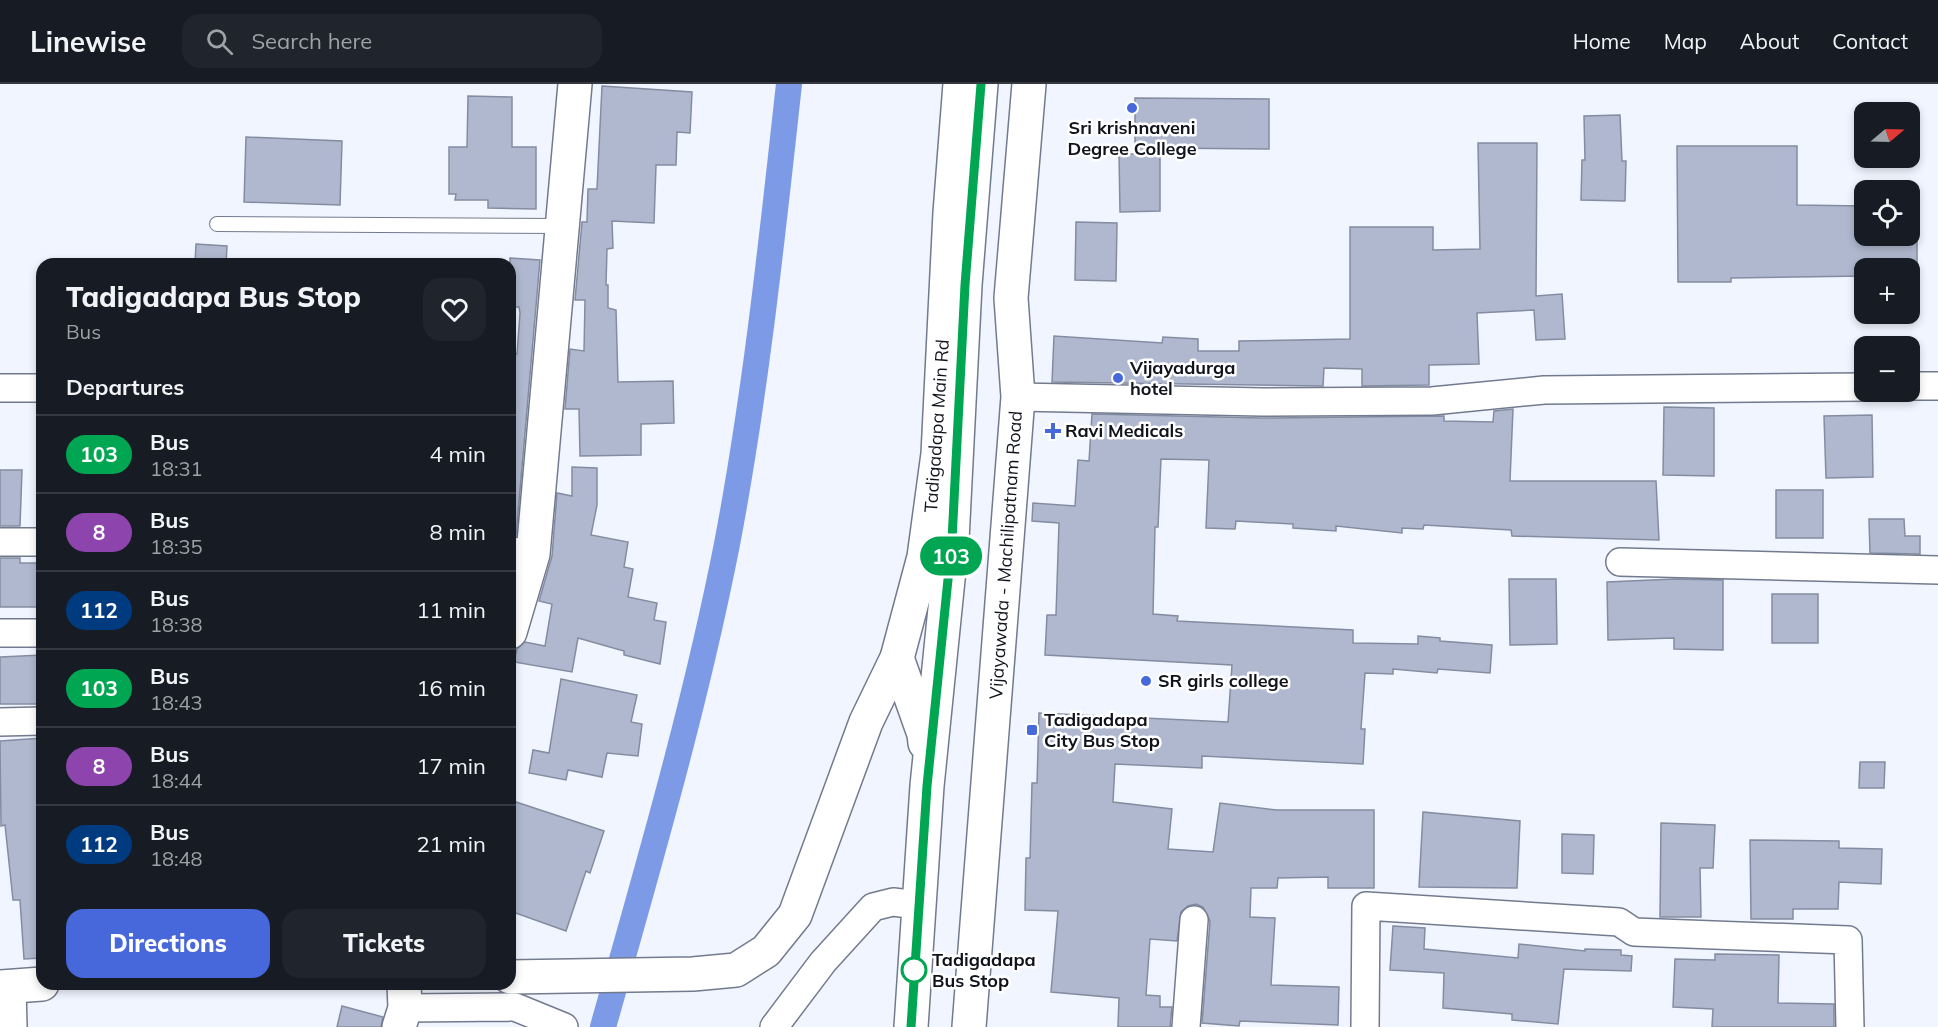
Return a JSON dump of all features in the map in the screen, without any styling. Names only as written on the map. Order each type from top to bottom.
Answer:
[{"type":"main road","points":[[516,592],[562,226],[575,84]]},
{"type":"main road","name":"Tadigadapa Main Rd","points":[[512,992],[736,970],[766,951],[795,915],[866,722],[897,658],[924,557],[938,454],[950,213],[960,84]]},
{"type":"main road","points":[[911,1027],[927,786],[952,540],[965,285],[981,84]]},
{"type":"main road","name":"Vijayawada - Machilipatnam Road","points":[[969,1027],[1018,397],[1011,298],[1029,84]]},
{"type":"main road","points":[[897,658],[924,734],[927,786]]},
{"type":"street","points":[[1920,386],[1938,386]]},
{"type":"street","points":[[1018,397],[1262,402],[1421,401],[1544,390],[1854,387]]},
{"type":"street","points":[[0,388],[36,388]]},
{"type":"street","points":[[0,542],[36,542]]},
{"type":"street","points":[[1620,562],[1938,570]]},
{"type":"street","points":[[0,633],[36,633]]},
{"type":"street","points":[[0,722],[36,721]]},
{"type":"street","points":[[774,1027],[822,962],[873,906],[893,902],[918,905]]},
{"type":"street","points":[[1365,1027],[1366,906],[1619,922],[1634,932],[1848,940],[1850,1027]]},
{"type":"street","points":[[1186,1027],[1194,920]]},
{"type":"street","points":[[13,1027],[18,986]]},
{"type":"street","points":[[403,1006],[512,992],[564,1027]]},
{"type":"lane","points":[[217,224],[562,226]]},
{"type":"building","points":[[602,86],[692,92],[690,133],[677,132],[676,165],[656,165],[654,223],[612,221],[613,248],[607,249],[606,285],[608,285],[608,308],[616,310],[618,382],[673,381],[674,423],[641,424],[641,455],[580,456],[579,409],[565,409],[570,349],[584,351],[585,300],[575,300],[582,222],[587,222],[588,189],[597,189]]},
{"type":"building","points":[[468,96],[512,97],[512,147],[536,147],[536,209],[488,208],[488,200],[455,200],[456,194],[449,194],[449,147],[467,147]]},
{"type":"building","points":[[1135,98],[1269,99],[1269,149],[1160,148],[1160,211],[1120,212],[1119,154],[1135,154]]},
{"type":"building","points":[[1620,115],[1622,161],[1626,161],[1625,201],[1581,200],[1582,160],[1585,160],[1584,116]]},
{"type":"building","points":[[246,137],[342,141],[340,205],[244,202]]},
{"type":"building","points":[[1478,143],[1537,143],[1536,296],[1562,294],[1565,339],[1536,340],[1534,310],[1477,313],[1479,364],[1429,365],[1429,385],[1362,386],[1362,369],[1324,368],[1323,386],[1052,382],[1054,336],[1162,343],[1163,337],[1198,339],[1198,351],[1239,351],[1239,341],[1350,339],[1350,227],[1433,227],[1433,250],[1480,249]]},
{"type":"building","points":[[1677,146],[1797,146],[1797,205],[1854,206],[1854,246],[1917,246],[1917,258],[1854,258],[1854,276],[1731,278],[1731,282],[1678,282]]},
{"type":"building","points":[[1076,222],[1117,223],[1116,281],[1075,280]]},
{"type":"building","points":[[196,244],[227,246],[226,258],[195,258]]},
{"type":"building","points":[[516,258],[540,260],[516,536],[516,354],[519,307],[516,307]]},
{"type":"building","points":[[1664,407],[1714,408],[1714,476],[1663,475]]},
{"type":"building","points":[[1513,409],[1510,481],[1656,481],[1659,540],[1512,536],[1511,530],[1424,525],[1423,529],[1402,528],[1402,533],[1336,526],[1336,531],[1293,528],[1293,524],[1236,521],[1235,529],[1206,528],[1209,460],[1161,459],[1158,527],[1155,527],[1153,614],[1178,616],[1177,621],[1353,630],[1353,643],[1418,644],[1418,636],[1440,638],[1440,641],[1492,645],[1490,673],[1438,669],[1437,673],[1393,669],[1393,674],[1365,673],[1361,729],[1365,729],[1363,764],[1202,756],[1202,768],[1115,764],[1113,802],[1172,809],[1168,849],[1213,852],[1220,803],[1277,810],[1374,810],[1374,888],[1328,888],[1328,877],[1278,878],[1277,888],[1251,888],[1250,917],[1275,918],[1271,985],[1339,987],[1338,1025],[1240,1021],[1239,1026],[1202,1023],[1210,921],[1203,907],[1196,904],[1188,906],[1181,912],[1177,941],[1150,939],[1146,995],[1160,996],[1160,1007],[1172,1007],[1170,1027],[1118,1027],[1119,998],[1051,992],[1058,911],[1025,910],[1026,858],[1030,858],[1032,783],[1037,783],[1039,713],[1228,722],[1232,665],[1045,655],[1047,615],[1056,615],[1059,523],[1032,521],[1033,503],[1075,506],[1078,460],[1089,461],[1092,414],[1262,418],[1444,416],[1444,421],[1493,422],[1494,411]]},
{"type":"building","points":[[1872,415],[1873,477],[1826,478],[1824,416]]},
{"type":"building","points":[[572,467],[597,468],[597,505],[591,535],[628,542],[624,567],[633,569],[628,597],[657,603],[654,620],[666,622],[660,664],[624,655],[624,651],[578,638],[572,672],[516,662],[517,649],[525,642],[545,646],[552,604],[539,601],[552,556],[557,493],[572,496]]},
{"type":"building","points":[[0,470],[22,470],[20,526],[0,526]]},
{"type":"building","points":[[1776,490],[1823,490],[1823,538],[1776,538]]},
{"type":"building","points":[[1869,519],[1904,519],[1905,536],[1920,536],[1920,554],[1870,553]]},
{"type":"building","points":[[0,558],[20,558],[20,563],[36,563],[36,607],[0,607]]},
{"type":"building","points":[[1509,579],[1556,579],[1557,644],[1510,645]]},
{"type":"building","points":[[1675,579],[1723,580],[1723,650],[1674,649],[1674,638],[1608,640],[1607,582]]},
{"type":"building","points":[[1772,594],[1818,594],[1818,643],[1772,643]]},
{"type":"building","points":[[36,655],[36,704],[0,704],[0,657]]},
{"type":"building","points":[[561,679],[637,695],[631,722],[642,724],[638,756],[607,753],[602,777],[568,770],[566,780],[529,773],[533,750],[549,753]]},
{"type":"building","points":[[36,738],[36,958],[24,959],[20,900],[13,900],[5,825],[1,826],[0,741]]},
{"type":"building","points":[[1860,762],[1885,762],[1884,788],[1859,788]]},
{"type":"building","points":[[516,802],[604,831],[590,873],[586,871],[566,931],[516,913]]},
{"type":"building","points":[[1423,812],[1520,821],[1517,888],[1419,887]]},
{"type":"building","points":[[1661,823],[1715,825],[1713,868],[1700,868],[1701,917],[1660,917]]},
{"type":"building","points":[[1562,834],[1594,835],[1593,874],[1562,873]]},
{"type":"building","points":[[1750,840],[1839,841],[1839,848],[1882,849],[1881,884],[1839,882],[1838,909],[1793,909],[1793,919],[1751,919]]},
{"type":"building","points":[[1393,926],[1425,928],[1424,949],[1518,958],[1519,944],[1585,951],[1585,949],[1621,950],[1621,955],[1632,956],[1631,971],[1564,969],[1558,1024],[1512,1020],[1512,1014],[1443,1008],[1444,973],[1390,970]]},
{"type":"building","points":[[1715,954],[1779,955],[1778,1003],[1834,1004],[1834,1027],[1712,1027],[1713,1009],[1673,1007],[1675,959],[1715,960]]},
{"type":"building","points":[[342,1006],[383,1017],[381,1027],[337,1027]]},
{"type":"waterway","points":[[603,1027],[686,726],[727,544],[755,372],[789,84]]},
{"type":"bus line","name":"103","points":[[911,1027],[927,786],[952,540],[965,285],[981,84]]},
{"type":"place","name":"Sri krishnaveni Degree College","points":[[1132,108]]},
{"type":"place","name":"Vijayadurga hotel","points":[[1118,378]]},
{"type":"place","name":"Ravi Medicals","points":[[1053,431]]},
{"type":"place","name":"SR girls college","points":[[1146,681]]},
{"type":"place","name":"Tadigadapa City Bus Stop","points":[[1032,730]]},
{"type":"place","name":"Tadigadapa Bus Stop","points":[[914,970]]}]
